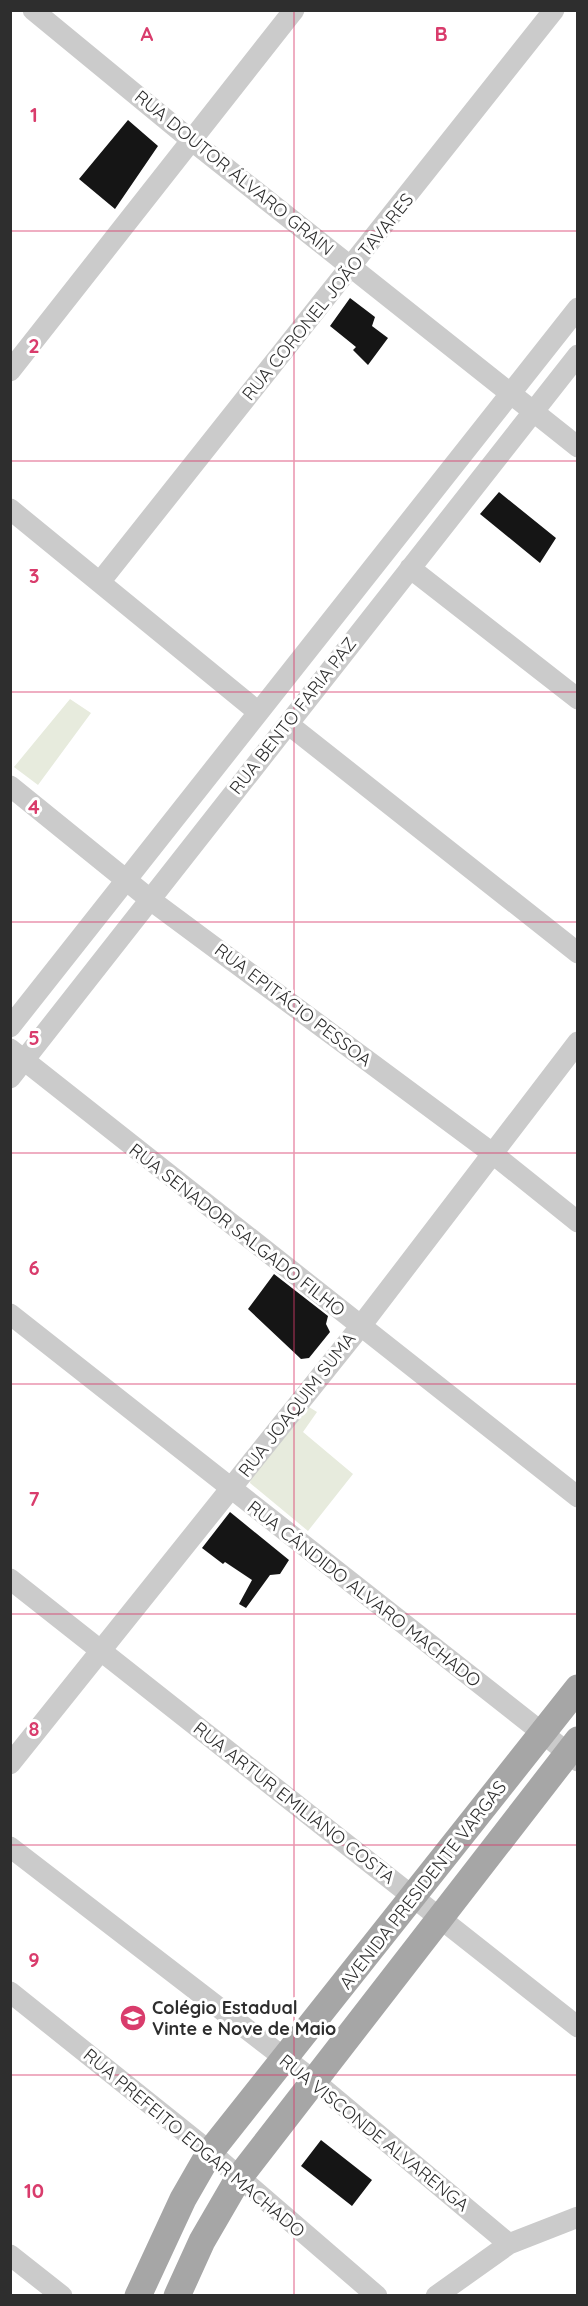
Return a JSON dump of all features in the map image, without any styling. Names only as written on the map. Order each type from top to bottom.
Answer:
[{"type":"main road","name":"AVENIDA PRESIDENTE VARGAS","points":[[138,2295],[183,2199],[210,2152],[578,1688]]},
{"type":"main road","name":"AVENIDA PRESIDENTE VARGAS","points":[[177,2295],[202,2241],[238,2179],[439,1917],[574,1751]]},
{"type":"street","name":"RUA DOUTOR ÁLVARO GRAIN","points":[[33,10],[191,140],[578,447]]},
{"type":"street","points":[[10,371],[294,10]]},
{"type":"street","name":"RUA CORONEL JOÃO TAVARES","points":[[100,582],[554,10]]},
{"type":"street","name":"RUA BENTO FARIA PAZ","points":[[10,1027],[257,711],[578,308]]},
{"type":"street","name":"RUA BENTO FARIA PAZ","points":[[10,1078],[17,1055],[152,901],[578,355]]},
{"type":"street","points":[[10,509],[257,711]]},
{"type":"street","points":[[410,568],[578,699]]},
{"type":"street","points":[[288,724],[578,953]]},
{"type":"street","name":"RUA EPITÁCIO PESSOA","points":[[10,786],[152,901],[492,1153],[578,1222]]},
{"type":"street","name":"RUA JOAQUIM SUMA","points":[[10,1764],[360,1327],[578,1042]]},
{"type":"street","name":"RUA SENADOR SALGADO FILHO","points":[[17,1055],[578,1497]]},
{"type":"street","name":"RUA CÂNDIDO ALVARO MACHADO","points":[[10,1314],[542,1733],[574,1751]]},
{"type":"street","name":"RUA ARTUR EMILIANO COSTA","points":[[10,1579],[578,2027]]},
{"type":"street","name":"RUA VISCONDE ALVARENGA","points":[[10,1847],[313,2080],[509,2244]]},
{"type":"street","name":"RUA PREFEITO EDGAR MACHADO","points":[[10,1992],[210,2152],[238,2179],[377,2295]]},
{"type":"street","points":[[436,2295],[509,2244],[578,2217]]},
{"type":"street","points":[[10,2254],[62,2295]]},
{"type":"shaded area","points":[[70,699],[91,713],[38,785],[14,767]]},
{"type":"shaded area","points":[[309,1407],[317,1412],[303,1432],[353,1474],[308,1531],[250,1483],[251,1477]]},
{"type":"building","points":[[128,120],[158,146],[115,209],[79,179]]},
{"type":"building","points":[[350,298],[375,317],[372,326],[388,338],[368,365],[353,350],[356,347],[330,326]]},
{"type":"building","points":[[499,492],[556,538],[540,563],[480,514]]},
{"type":"building","points":[[274,1274],[328,1316],[326,1324],[330,1332],[309,1358],[301,1359],[248,1309]]},
{"type":"building","points":[[230,1512],[289,1560],[280,1574],[270,1575],[246,1608],[239,1604],[252,1580],[225,1562],[223,1564],[202,1548]]},
{"type":"building","points":[[321,2140],[372,2180],[352,2206],[301,2166]]},
{"type":"place","name":"Colégio Estadual Vinte e Nove de Maio","points":[[133,2018]]}]
